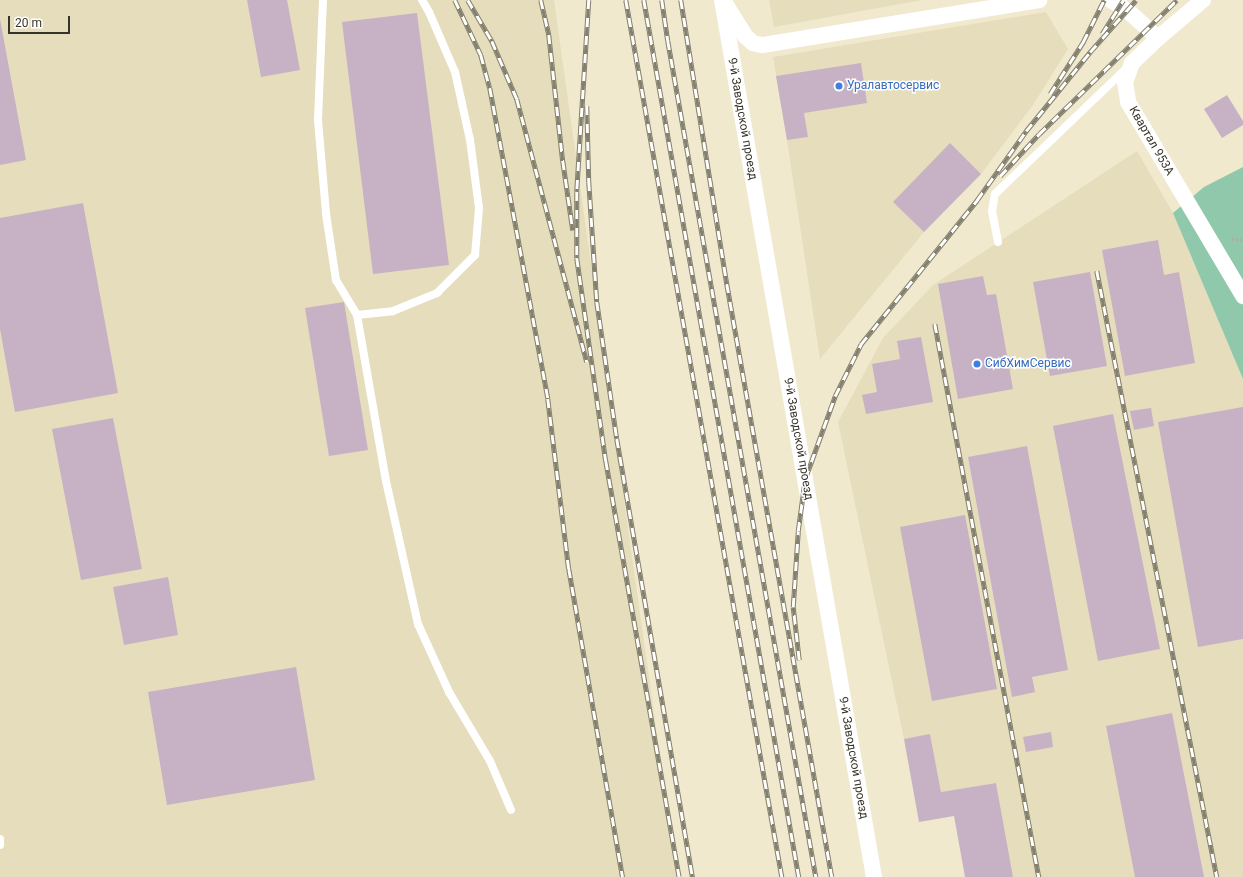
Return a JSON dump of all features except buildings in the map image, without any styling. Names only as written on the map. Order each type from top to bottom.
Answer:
[{"type":"street","points":[[722,0],[745,36],[753,43],[762,45],[1039,0]]},
{"type":"street","name":"9-й Заводской проезд","points":[[722,0],[874,877]]},
{"type":"street","points":[[1111,0],[1128,11],[1158,38]]},
{"type":"street","name":"Квартал 953А","points":[[1203,0],[1158,38],[1132,63],[1126,82],[1128,102],[1243,296]]},
{"type":"lane","points":[[323,0],[318,120],[326,214],[336,280],[357,315],[386,481],[418,624],[449,692],[490,761],[511,810]]},
{"type":"lane","points":[[357,315],[393,311],[437,293],[475,256],[479,208],[470,140],[455,72],[429,12],[422,0]]},
{"type":"lane","points":[[998,242],[992,212],[995,194],[1132,63]]},
{"type":"lane","points":[[0,839],[0,845]]},
{"type":"shaded area","points":[[0,0],[554,0],[677,877],[0,877]]},
{"type":"shaded area","points":[[769,0],[922,0],[774,27]]},
{"type":"shaded area","points":[[1046,12],[1068,49],[1033,105],[981,174],[924,232],[820,359],[773,57]]},
{"type":"shaded area","points":[[1137,151],[1173,213],[1243,379],[1243,877],[1013,877],[996,783],[941,792],[930,735],[904,739],[838,422],[883,338],[933,285]]},
{"type":"green space","points":[[1243,167],[1243,379],[1173,213],[1204,187]]},
{"type":"railway","points":[[455,0],[481,55],[490,88],[548,399],[569,569],[623,877]]},
{"type":"railway","points":[[468,0],[492,41],[517,99],[587,362]]},
{"type":"railway","points":[[541,0],[549,35],[563,161],[573,230]]},
{"type":"railway","points":[[589,0],[577,192],[577,258],[606,461],[679,877]]},
{"type":"railway","points":[[626,0],[782,877]]},
{"type":"railway","points":[[644,0],[799,877]]},
{"type":"railway","points":[[662,0],[816,877]]},
{"type":"railway","points":[[681,0],[727,284],[832,877]]},
{"type":"railway","points":[[1050,94],[1083,42],[1104,0]]},
{"type":"railway","points":[[1102,34],[1123,0]]},
{"type":"railway","points":[[799,660],[793,607],[798,531],[805,479],[835,396],[861,344],[977,200],[1026,131],[1090,52],[1136,0]]},
{"type":"railway","points":[[1000,176],[1039,134],[1177,0]]},
{"type":"railway","points":[[587,106],[589,182],[597,302],[617,439],[693,877]]},
{"type":"railway","points":[[1097,271],[1217,877]]},
{"type":"railway","points":[[935,324],[1039,877]]},
{"type":"place","name":"Уралавтосервис","points":[[839,86]]},
{"type":"place","name":"СибХимСервис","points":[[977,364]]}]
